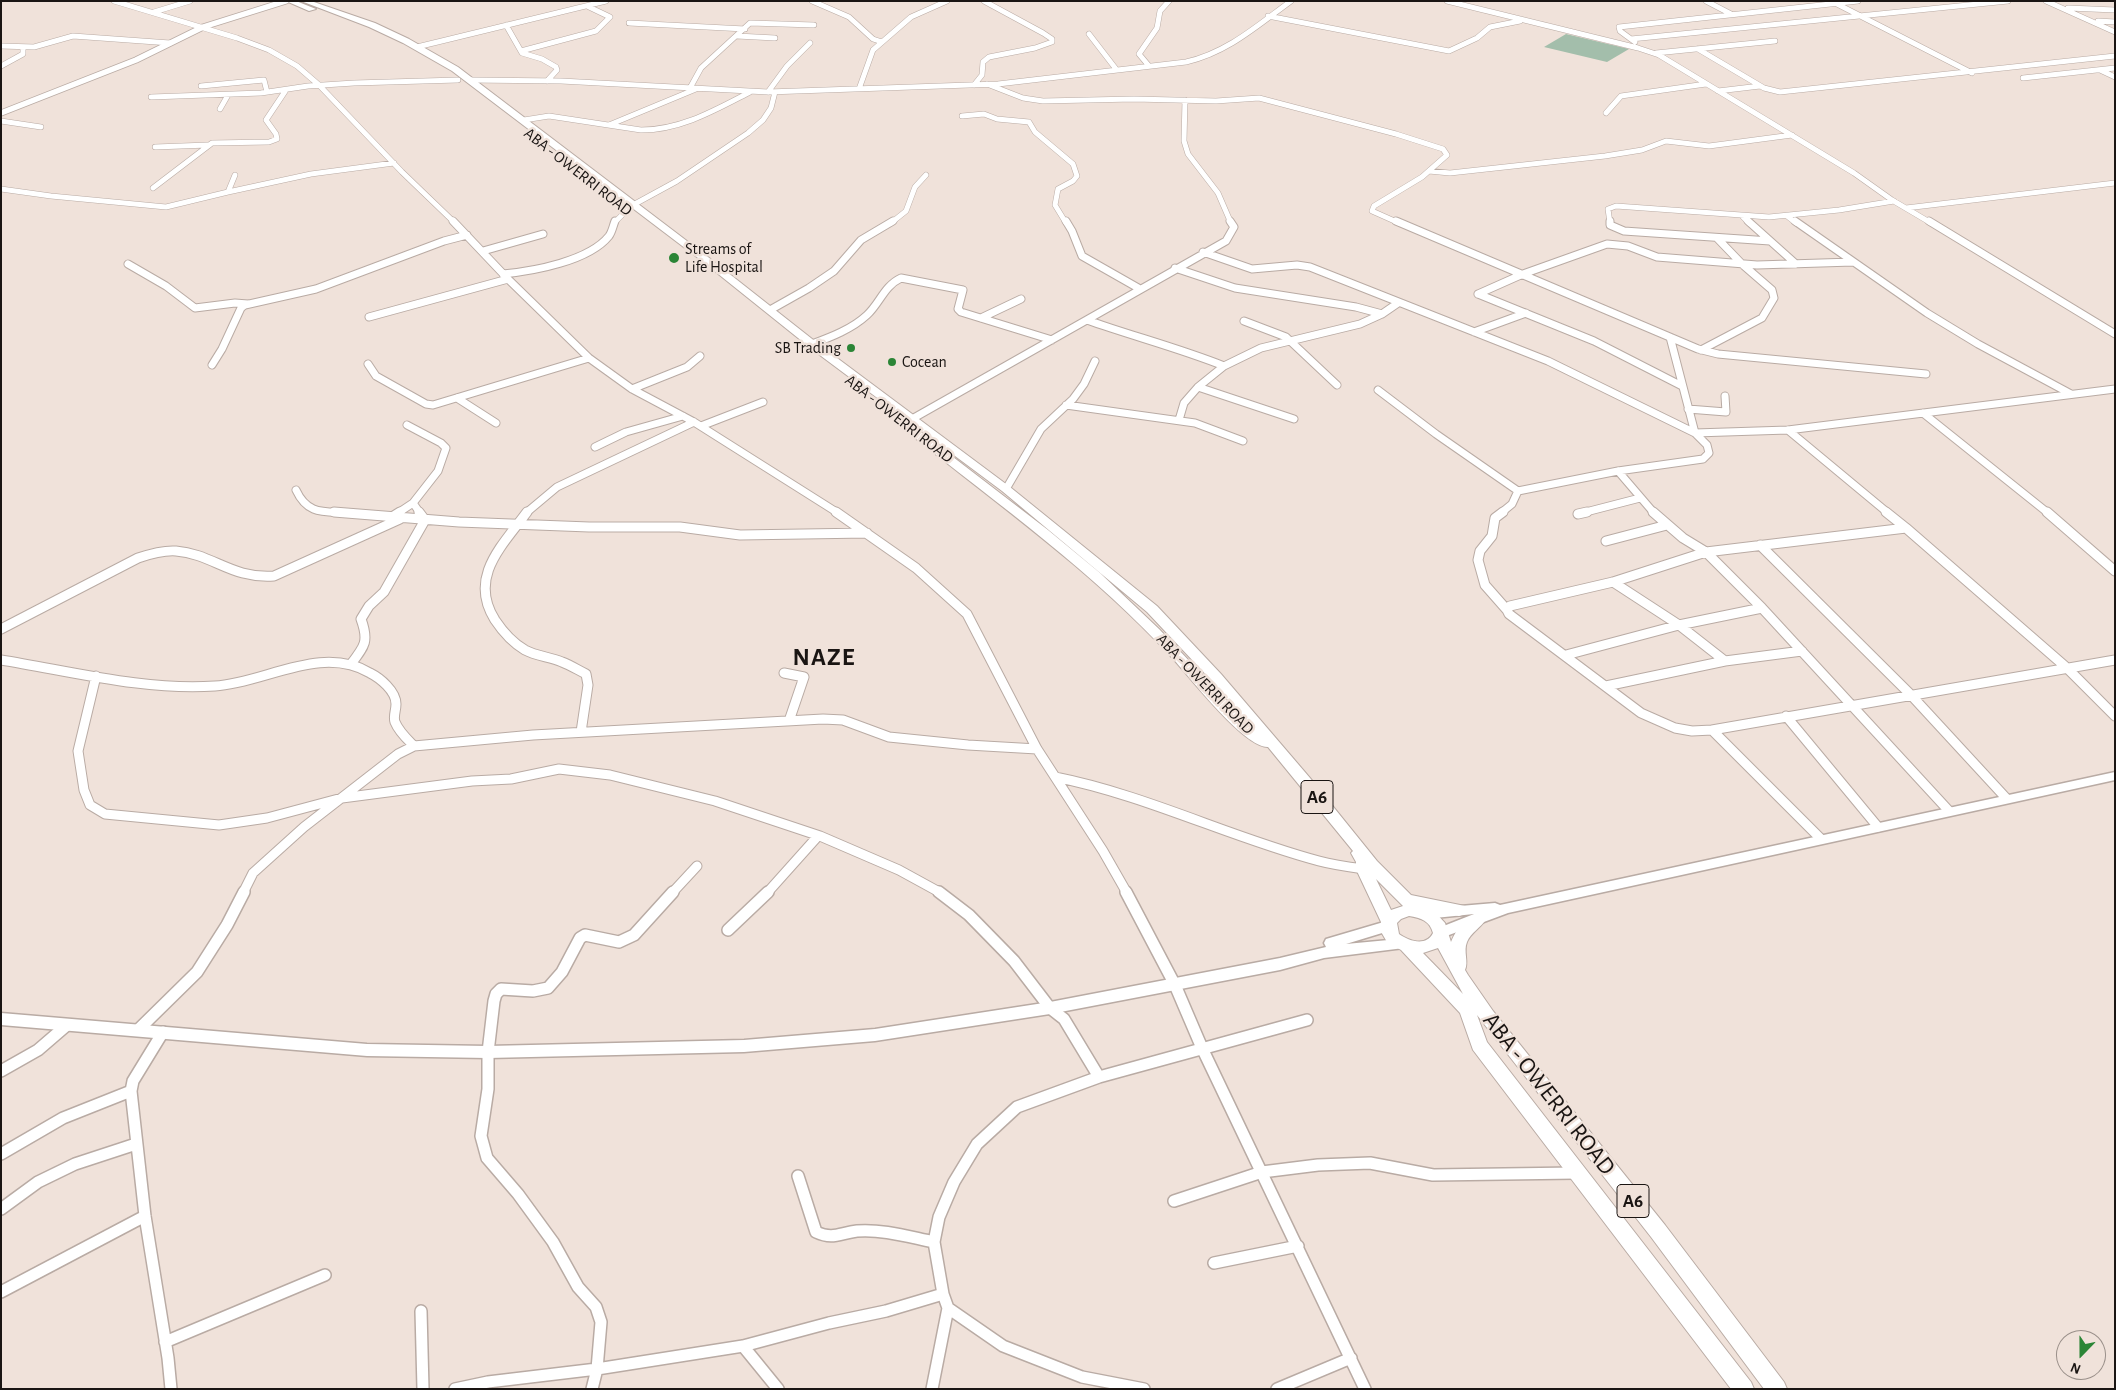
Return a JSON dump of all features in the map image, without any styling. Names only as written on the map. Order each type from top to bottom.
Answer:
[{"type":"highway","name":"ABA - OWERRI ROAD","points":[[287,1],[370,30],[418,54],[458,80],[770,310],[812,344],[1006,489],[1152,610],[1216,676],[1356,846],[1406,898],[1437,922],[1440,934],[1461,978],[1488,1016],[1658,1231],[1776,1389]]},
{"type":"highway","name":"ABA - OWERRI ROAD","points":[[304,1],[372,25],[417,47],[441,60],[524,120],[630,207],[1030,522],[1120,598],[1172,649],[1232,717],[1249,732],[1277,749]]},
{"type":"highway","name":"ABA - OWERRI ROAD","points":[[1356,846],[1364,862],[1364,869],[1388,924],[1392,938],[1403,945],[1468,1010],[1479,1045],[1744,1389]]},
{"type":"highway","points":[[1406,898],[1458,910]]},
{"type":"highway","points":[[1388,924],[1393,915],[1400,912],[1422,912]]},
{"type":"highway","points":[[1461,978],[1457,957],[1458,943],[1464,931],[1478,920]]},
{"type":"highway","points":[[1403,945],[1424,948],[1432,946],[1440,934]]},
{"type":"main road","points":[[1440,934],[1478,920],[1491,912],[1508,908],[2006,798],[2115,776]]},
{"type":"main road","points":[[1422,912],[1508,908]]},
{"type":"main road","points":[[1280,964],[1306,950],[1388,924]]},
{"type":"main road","points":[[1,1019],[367,1050],[488,1052],[744,1046],[876,1035],[1050,1008],[1175,985],[1280,964],[1304,956],[1342,948],[1403,945]]},
{"type":"street","points":[[114,1],[203,27],[284,57],[320,85],[394,163],[589,358],[632,389],[697,424],[868,533],[916,568],[967,614],[1037,749],[1103,852],[1144,924],[1175,985],[1202,1048],[1365,1389]]},
{"type":"street","points":[[153,12],[190,1]]},
{"type":"street","points":[[2,111],[92,78],[203,27],[287,1]]},
{"type":"street","points":[[417,47],[606,1]]},
{"type":"street","points":[[859,89],[873,50],[911,17],[947,1]]},
{"type":"street","points":[[974,85],[982,75],[982,65],[987,58],[1002,53],[1029,50],[1052,42],[1052,39],[1043,33],[984,1]]},
{"type":"street","points":[[1148,66],[1140,54],[1157,28],[1160,11],[1169,1]]},
{"type":"street","points":[[470,80],[547,81],[750,92],[974,85],[1030,81],[1116,69],[1186,62],[1215,54],[1291,1]]},
{"type":"street","points":[[1447,1],[1655,53],[1854,173],[1894,201],[2007,267],[2115,334]]},
{"type":"street","points":[[1706,1],[1731,14]]},
{"type":"street","points":[[1645,50],[1620,31],[1619,27],[1858,1]]},
{"type":"street","points":[[1631,39],[2008,1]]},
{"type":"street","points":[[2046,1],[2115,32]]},
{"type":"street","points":[[815,2],[849,17],[873,39],[882,42]]},
{"type":"street","points":[[1836,4],[1863,16],[1972,73]]},
{"type":"street","points":[[521,51],[596,32],[610,17],[587,6]]},
{"type":"street","points":[[2062,8],[2115,10]]},
{"type":"street","points":[[1268,16],[1449,51],[1477,38],[1490,27],[1522,20]]},
{"type":"street","points":[[2091,21],[2115,22]]},
{"type":"street","points":[[690,88],[702,68],[754,22],[814,25]]},
{"type":"street","points":[[629,23],[745,28]]},
{"type":"street","points":[[506,25],[521,51],[556,67],[557,70],[547,81]]},
{"type":"street","points":[[1089,34],[1103,53],[1112,60],[1116,69]]},
{"type":"street","points":[[1,46],[23,48],[73,36],[170,43]]},
{"type":"street","points":[[737,36],[775,38]]},
{"type":"street","points":[[1655,53],[1775,41]]},
{"type":"street","points":[[768,92],[775,80],[801,50],[810,43]]},
{"type":"street","points":[[1,66],[24,54],[23,48]]},
{"type":"street","points":[[1698,49],[1760,86],[1780,92],[1972,73],[2115,56]]},
{"type":"street","points":[[2023,78],[2115,68]]},
{"type":"street","points":[[2099,70],[2115,77]]},
{"type":"street","points":[[201,86],[264,80],[268,92]]},
{"type":"street","points":[[151,97],[228,95],[320,85],[458,80]]},
{"type":"street","points":[[988,84],[1023,98],[1043,101],[1246,100],[1258,98],[1396,134],[1443,149],[1448,155],[1404,189],[1374,206],[1372,211],[1701,350],[1718,354],[1926,374]]},
{"type":"street","points":[[1606,113],[1621,96],[1706,84]]},
{"type":"street","points":[[1718,91],[1760,86]]},
{"type":"street","points":[[608,125],[699,88]]},
{"type":"street","points":[[155,147],[268,142],[277,139],[266,120],[286,90]]},
{"type":"street","points":[[524,120],[549,116],[656,131],[716,109],[750,92]]},
{"type":"street","points":[[369,317],[506,276],[550,265],[592,249],[612,234],[614,220],[617,216],[677,181],[748,133],[763,120],[771,108],[775,92]]},
{"type":"street","points":[[220,109],[228,95]]},
{"type":"street","points":[[912,419],[1203,252],[1226,241],[1234,227],[1228,220],[1217,190],[1190,160],[1184,144],[1186,126],[1184,100]]},
{"type":"street","points":[[962,116],[984,114],[997,119],[1029,122],[1035,132],[1072,164],[1077,176],[1073,181],[1058,189],[1055,205],[1072,231],[1082,256],[1140,289]]},
{"type":"street","points":[[1,121],[41,127]]},
{"type":"street","points":[[1429,171],[1450,173],[1605,156],[1642,150],[1666,141],[1709,146],[1792,135]]},
{"type":"street","points":[[153,188],[209,145]]},
{"type":"street","points":[[1,189],[51,196],[166,207],[311,174],[394,163]]},
{"type":"street","points":[[228,192],[235,175]]},
{"type":"street","points":[[770,310],[809,288],[834,271],[861,240],[897,219],[906,211],[915,187],[926,175]]},
{"type":"street","points":[[1906,208],[2115,183]]},
{"type":"street","points":[[1770,241],[1616,229],[1610,225],[1608,209],[1616,206],[1742,216],[1786,216],[1894,201]]},
{"type":"street","points":[[1742,216],[1796,264]]},
{"type":"street","points":[[1786,216],[1946,325],[1999,356],[2072,394]]},
{"type":"street","points":[[482,251],[544,234]]},
{"type":"street","points":[[128,264],[166,286],[195,308],[234,303],[248,304],[316,289],[444,241],[468,236]]},
{"type":"street","points":[[1701,350],[1762,318],[1774,298],[1772,290],[1742,264],[1717,238]]},
{"type":"street","points":[[1682,386],[1594,342],[1478,294],[1524,274],[1607,244],[1628,246],[1658,257],[1742,264],[1853,262]]},
{"type":"street","points":[[1203,252],[1258,269],[1299,263],[1474,332],[1548,362],[1695,433],[1707,446],[1709,453],[1702,459],[1618,471],[1518,492],[1378,390]]},
{"type":"street","points":[[1175,268],[1235,288],[1348,306],[1382,314]]},
{"type":"street","points":[[812,344],[855,324],[869,313],[883,293],[901,278],[962,290],[958,309],[1052,340]]},
{"type":"street","points":[[981,318],[1021,299]]},
{"type":"street","points":[[1179,420],[1184,403],[1198,387],[1224,366],[1261,348],[1360,324],[1382,314],[1398,303]]},
{"type":"street","points":[[212,364],[222,349],[241,308],[248,304]]},
{"type":"street","points":[[1474,332],[1526,313]]},
{"type":"street","points":[[1087,320],[1150,342],[1194,354],[1224,366]]},
{"type":"street","points":[[1244,321],[1282,335],[1338,385]]},
{"type":"street","points":[[1670,338],[1695,433]]},
{"type":"street","points":[[632,389],[687,367],[700,356]]},
{"type":"street","points":[[368,364],[376,376],[426,404],[433,405],[589,358]]},
{"type":"street","points":[[1006,489],[1042,429],[1084,384],[1095,361]]},
{"type":"street","points":[[1198,387],[1294,419]]},
{"type":"street","points":[[1695,433],[1788,430],[2115,389]]},
{"type":"street","points":[[1688,409],[1726,412],[1725,396]]},
{"type":"street","points":[[457,398],[496,423]]},
{"type":"street","points":[[581,732],[588,685],[586,674],[562,662],[527,650],[514,642],[499,626],[489,610],[484,588],[487,572],[517,524],[529,509],[557,487],[697,424],[763,402]]},
{"type":"street","points":[[1066,405],[1179,420],[1203,425],[1243,441]]},
{"type":"street","points":[[1923,413],[2033,500],[2115,571]]},
{"type":"street","points":[[595,447],[626,432],[683,416]]},
{"type":"street","points":[[392,517],[413,503],[439,470],[446,448],[441,443],[407,425]]},
{"type":"street","points":[[1788,430],[1906,528],[2068,668],[2115,716]]},
{"type":"street","points":[[1618,471],[1640,498],[1667,525],[1706,552],[1762,608],[1949,811]]},
{"type":"street","points":[[296,490],[304,504],[313,510],[425,520],[589,527],[680,527],[732,534],[767,536],[868,533]]},
{"type":"street","points":[[1518,492],[1512,504],[1495,518],[1492,536],[1488,544],[1480,551],[1478,560],[1485,584],[1510,614],[1641,713],[1661,723],[1690,732],[1712,730],[2115,660]]},
{"type":"street","points":[[1578,514],[1640,498]]},
{"type":"street","points":[[413,503],[425,520]]},
{"type":"street","points":[[1,629],[138,558],[152,554],[183,551],[238,574],[260,578],[274,576],[402,518]]},
{"type":"street","points":[[351,664],[366,643],[366,632],[361,619],[369,606],[384,592],[425,520]]},
{"type":"street","points":[[1606,541],[1667,525]]},
{"type":"street","points":[[1507,610],[1510,606],[1613,582],[1706,552],[1906,528]]},
{"type":"street","points":[[1760,545],[1911,695],[1941,730],[2006,798]]},
{"type":"street","points":[[1613,582],[1679,625],[1725,661]]},
{"type":"street","points":[[1566,655],[1679,625],[1762,608]]},
{"type":"street","points":[[1606,686],[1725,661],[1802,651]]},
{"type":"street","points":[[1,660],[139,683],[193,687],[218,686],[314,663],[351,664],[376,676],[394,696],[397,706],[394,715],[395,723],[414,746]]},
{"type":"street","points":[[784,673],[804,676],[789,721]]},
{"type":"street","points":[[96,676],[78,751],[84,790],[90,804],[105,814],[219,825],[267,818],[342,798],[472,781],[511,779],[559,769],[618,776],[715,801],[818,836],[899,870],[943,894],[969,915],[1014,961],[1050,1008],[1064,1019],[1099,1077]]},
{"type":"street","points":[[1786,716],[1878,827]]},
{"type":"street","points":[[138,1030],[197,972],[227,925],[253,873],[304,827],[398,754],[414,746],[581,732],[823,719],[843,720],[889,737],[968,745],[1037,749]]},
{"type":"street","points":[[1712,730],[1821,839]]},
{"type":"street","points":[[1055,777],[1090,784],[1138,798],[1281,850],[1322,862],[1364,869]]},
{"type":"street","points":[[728,930],[772,888],[818,836]]},
{"type":"street","points":[[592,1389],[597,1369],[601,1322],[596,1307],[578,1287],[553,1242],[518,1194],[487,1158],[481,1136],[488,1089],[488,1052],[494,1001],[496,994],[501,989],[548,989],[555,982],[580,938],[585,935],[619,942],[634,935],[697,866]]},
{"type":"street","points":[[932,1389],[948,1308],[943,1294],[934,1242],[939,1217],[954,1182],[977,1144],[1016,1107],[1099,1077],[1307,1020]]},
{"type":"street","points":[[1,1070],[38,1050],[67,1025]]},
{"type":"street","points":[[163,1032],[133,1082],[131,1091],[145,1216],[171,1389]]},
{"type":"street","points":[[1,1154],[63,1118],[131,1091]]},
{"type":"street","points":[[1,1209],[38,1182],[75,1164],[136,1144]]},
{"type":"street","points":[[1174,1201],[1262,1172],[1318,1165],[1370,1164],[1433,1175],[1576,1173]]},
{"type":"street","points":[[798,1176],[816,1232],[826,1237],[857,1231],[881,1231],[934,1242]]},
{"type":"street","points":[[1,1292],[145,1216]]},
{"type":"street","points":[[1214,1263],[1298,1246]]},
{"type":"street","points":[[165,1342],[325,1275]]},
{"type":"street","points":[[455,1389],[488,1382],[597,1369],[743,1346],[829,1323],[886,1311],[943,1294]]},
{"type":"street","points":[[948,1308],[1003,1346],[1082,1377],[1144,1389]]},
{"type":"street","points":[[421,1310],[422,1389]]},
{"type":"street","points":[[743,1346],[778,1389]]},
{"type":"street","points":[[1277,1389],[1351,1358]]},
{"type":"green space","points":[[1566,34],[1629,49],[1607,62],[1544,47]]},
{"type":"place","name":"Streams of Life Hospital","points":[[674,258]]},
{"type":"place","name":"SB Trading","points":[[851,348]]},
{"type":"place","name":"Cocean","points":[[892,362]]},
{"type":"district","name":"NAZE","points":[[824,657]]}]
